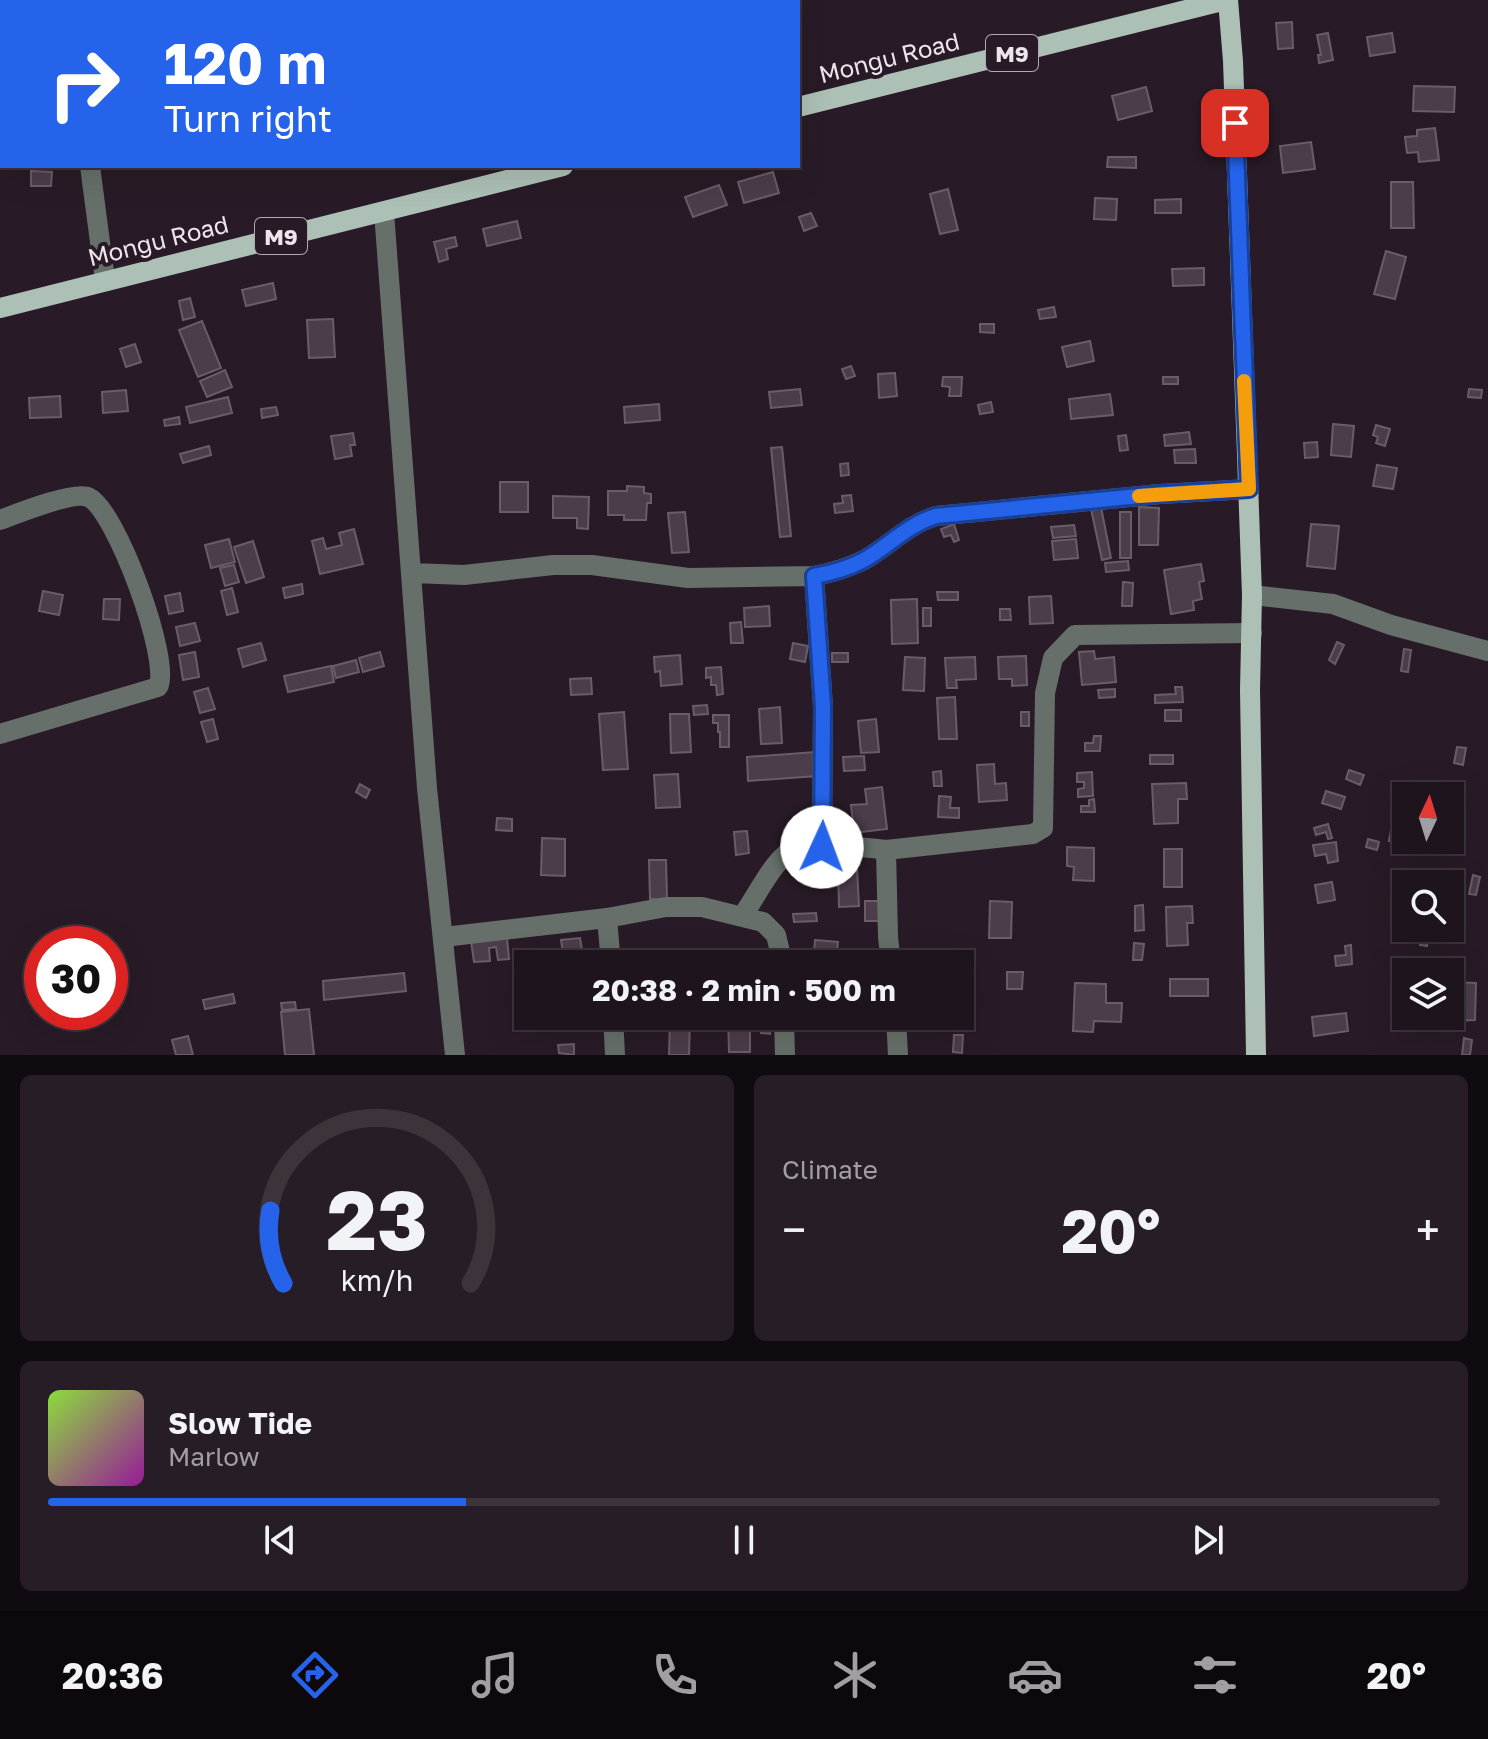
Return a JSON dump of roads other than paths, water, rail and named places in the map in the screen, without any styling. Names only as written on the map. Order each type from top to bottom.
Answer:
[{"type":"main road","name":"Mongu Road","points":[[800,107],[1227,0]]},
{"type":"main road","points":[[1227,0],[1233,61],[1252,595],[1250,690],[1256,1055]]},
{"type":"main road","name":"Mongu Road","points":[[0,308],[555,168]]},
{"type":"street","points":[[90,168],[105,280]]},
{"type":"street","points":[[384,212],[427,788],[455,1055]]},
{"type":"street","points":[[413,573],[464,575],[553,565],[592,565],[688,578],[814,576],[832,573],[864,560],[909,527],[936,516],[1160,494],[1249,489]]},
{"type":"street","points":[[0,520],[80,495],[99,504],[117,531],[129,559],[151,625],[161,678],[158,687],[0,734]]},
{"type":"street","points":[[814,576],[823,721],[822,847]]},
{"type":"street","points":[[1252,595],[1333,604],[1391,625],[1488,651]]},
{"type":"street","points":[[743,915],[785,854],[792,850],[822,847],[886,850],[1033,834],[1043,828],[1047,684],[1053,658],[1075,635],[1252,633]]},
{"type":"street","points":[[886,850],[889,950]]},
{"type":"street","points":[[444,937],[607,918],[666,907],[702,907],[763,922],[776,935],[780,950]]},
{"type":"street","points":[[607,918],[610,950]]},
{"type":"street","points":[[614,1030],[615,1055]]},
{"type":"street","points":[[784,1030],[785,1055]]},
{"type":"street","points":[[897,1030],[898,1055]]}]
